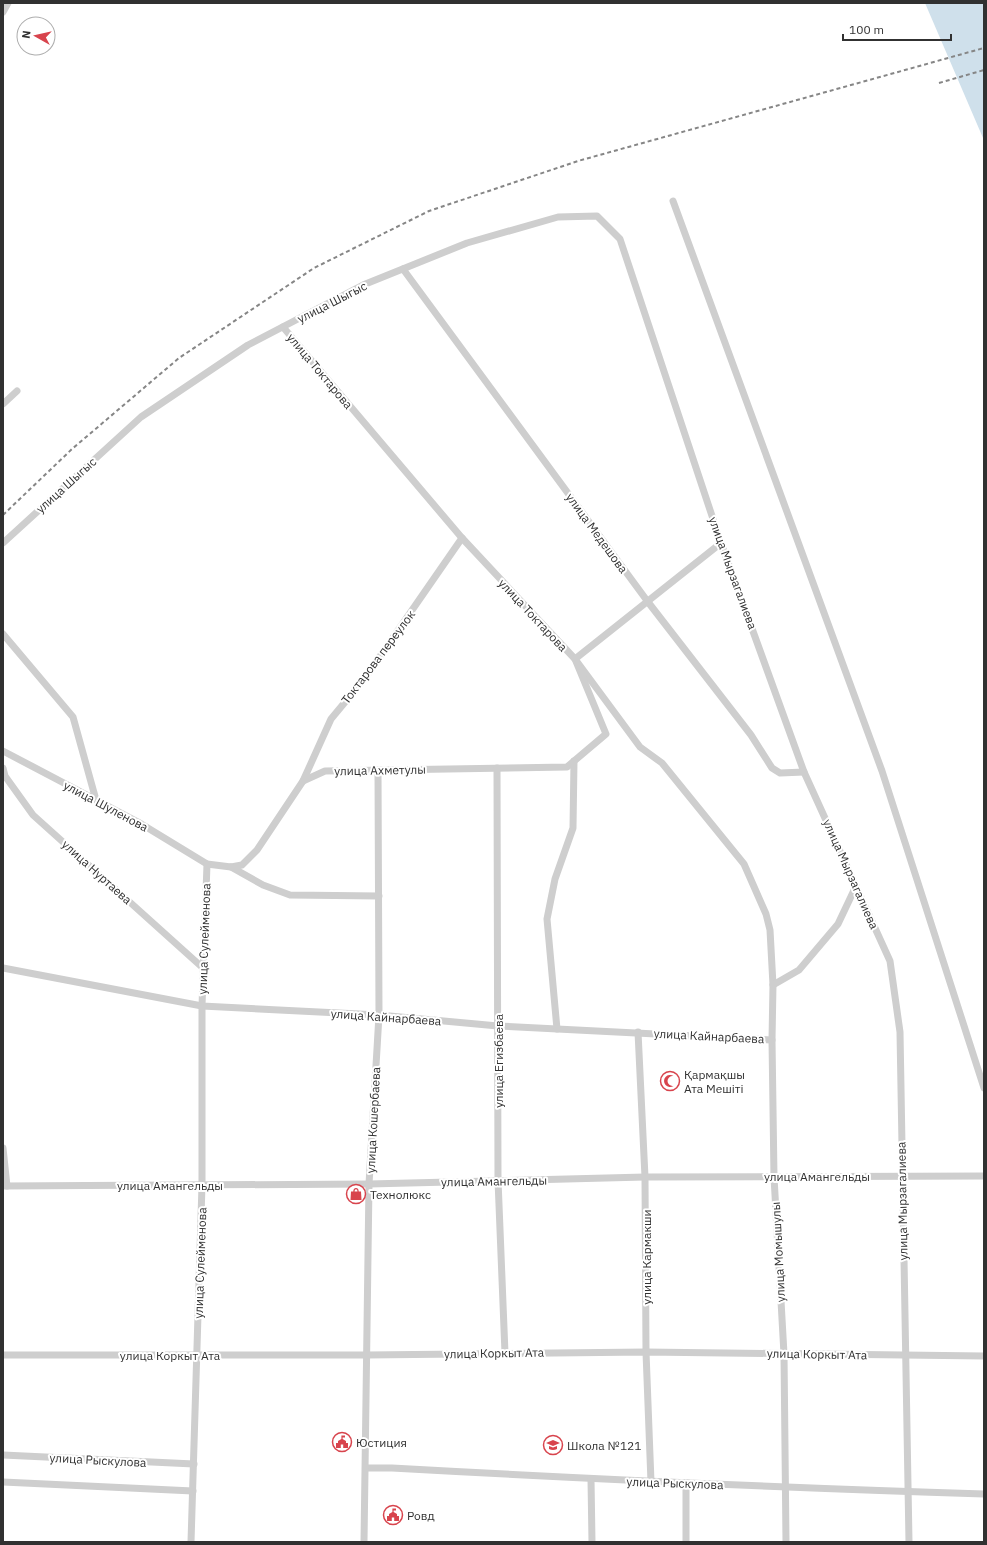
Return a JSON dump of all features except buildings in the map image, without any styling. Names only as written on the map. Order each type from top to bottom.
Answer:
[{"type":"street","points":[[3,12],[8,3]]},
{"type":"street","points":[[673,201],[882,771],[984,1088]]},
{"type":"street","name":"улица Шыгыс","points":[[3,543],[141,417],[248,346],[364,285],[467,243],[558,217],[597,216],[620,239]]},
{"type":"street","name":"улица Мырзагалиева","points":[[620,239],[721,543],[804,772],[890,961],[900,1032],[901,1176],[909,1542]]},
{"type":"street","name":"улица Медешова","points":[[404,269],[648,602],[751,735],[772,768],[780,773],[804,772]]},
{"type":"street","name":"улица Токтарова","points":[[283,327],[462,538],[575,660],[640,747],[662,763],[744,864],[766,914]]},
{"type":"street","points":[[3,404],[17,391]]},
{"type":"street","name":"Токтарова переулок","points":[[303,781],[331,719],[365,678],[462,538]]},
{"type":"street","points":[[575,660],[721,543]]},
{"type":"street","points":[[3,634],[73,717],[96,800]]},
{"type":"street","name":"улица Ахметулы","points":[[303,781],[325,771],[566,767],[606,734],[575,660]]},
{"type":"street","name":"улица Шуленова","points":[[3,751],[138,822],[206,864]]},
{"type":"street","points":[[557,1029],[547,919],[555,880],[573,828],[574,761]]},
{"type":"street","name":"улица Нуртаева","points":[[3,768],[5,776],[33,815],[203,968]]},
{"type":"street","name":"улица Егизбаева","points":[[497,768],[498,1180],[505,1353]]},
{"type":"street","name":"улица Кошербаева","points":[[364,1542],[369,1184],[379,1015],[378,770]]},
{"type":"street","points":[[206,864],[231,867],[242,865],[257,850],[303,781]]},
{"type":"street","name":"улица Сулейменова","points":[[191,1542],[202,1185],[202,1006],[206,864]]},
{"type":"street","points":[[231,867],[263,885],[290,895],[379,896]]},
{"type":"street","points":[[774,985],[799,970],[838,924],[856,886]]},
{"type":"street","name":"улица Момышулы","points":[[766,914],[770,930],[774,985],[772,1040],[774,1176],[784,1354],[786,1542]]},
{"type":"street","name":"улица Кайнарбаева","points":[[3,968],[202,1006],[379,1015],[498,1026],[772,1040]]},
{"type":"street","name":"улица Кармакши","points":[[638,1032],[645,1177],[646,1352],[651,1482]]},
{"type":"street","points":[[3,1148],[5,1186]]},
{"type":"street","name":"улица Амангельды","points":[[5,1186],[369,1184],[645,1177],[984,1176]]},
{"type":"street","name":"улица Коркыт Ата","points":[[3,1355],[197,1356],[646,1352],[984,1356]]},
{"type":"street","name":"улица Рыскулова","points":[[3,1455],[194,1464]]},
{"type":"street","name":"улица Рыскулова","points":[[366,1468],[392,1468],[651,1482],[984,1494]]},
{"type":"street","points":[[591,1479],[592,1542]]},
{"type":"street","points":[[3,1482],[193,1491]]},
{"type":"street","points":[[686,1483],[686,1542]]},
{"type":"water","points":[[925,3],[984,3],[984,144],[983,138]]},
{"type":"railway","points":[[3,515],[72,449],[179,358],[314,268],[429,211],[578,161],[984,48]]},
{"type":"railway","points":[[939,83],[984,70]]},
{"type":"place","name":"Қармақшы Ата Мешіті","points":[[670,1081]]},
{"type":"place","name":"Технолюкс","points":[[356,1194]]},
{"type":"place","name":"Юстиция","points":[[342,1442]]},
{"type":"place","name":"Школа №121","points":[[553,1445]]},
{"type":"place","name":"Ровд","points":[[393,1515]]}]
